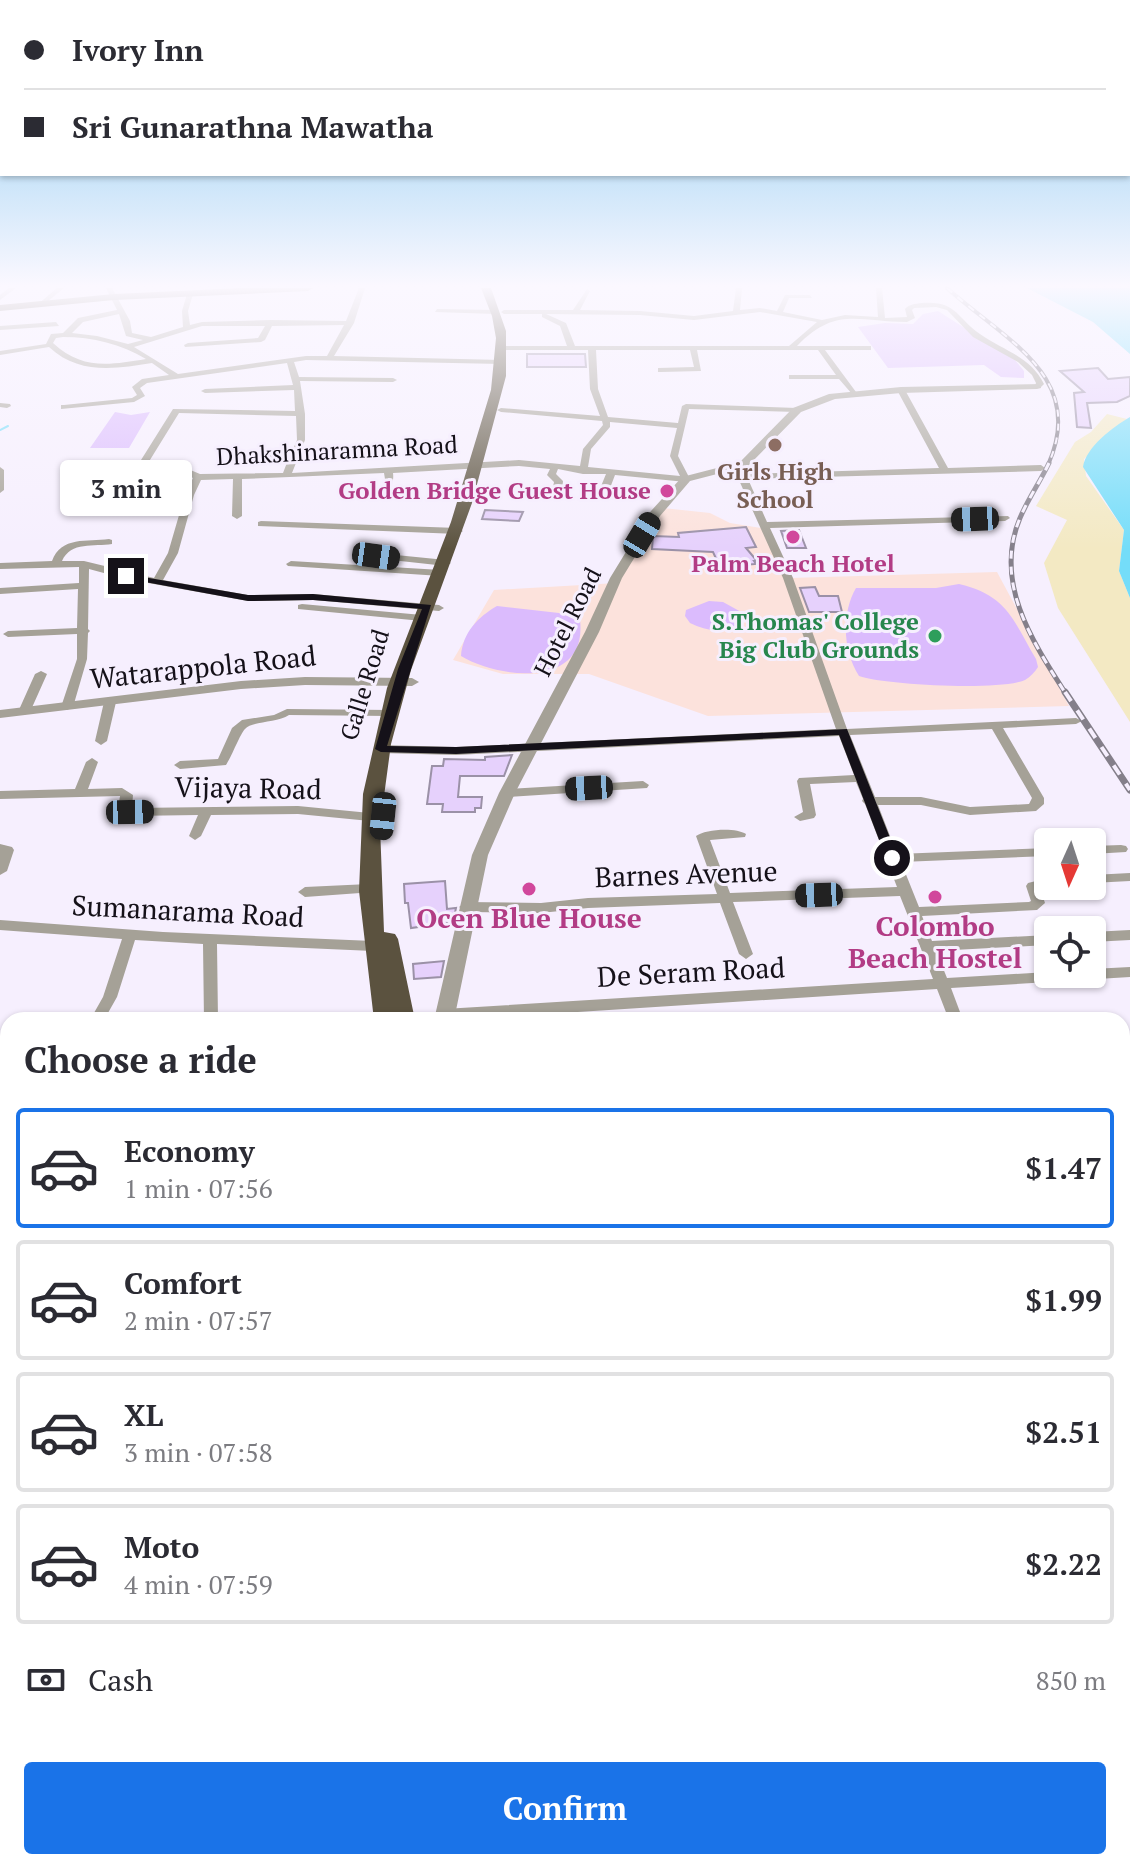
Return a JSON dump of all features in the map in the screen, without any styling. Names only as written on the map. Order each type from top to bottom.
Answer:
[{"type":"highway","name":"Galle Road","points":[[385,1012],[373,946],[369,889],[370,817],[406,682],[481,464],[506,375]]},
{"type":"highway","name":"Galle Road","points":[[429,611],[479,495],[481,464]]},
{"type":"highway","name":"Galle Road","points":[[402,1012],[384,915],[381,836],[390,713],[406,682]]},
{"type":"street","points":[[64,407],[134,400],[141,396],[136,387],[139,383],[181,375]]},
{"type":"street","points":[[286,476],[301,440],[301,414],[294,375]]},
{"type":"street","points":[[583,471],[587,449],[605,429],[607,418],[594,389],[593,375]]},
{"type":"street","points":[[797,410],[686,406],[674,456],[686,479],[746,462],[797,410],[815,401],[852,392],[1037,386],[1040,384],[1035,375]]},
{"type":"street","points":[[792,377],[841,377],[852,392]]},
{"type":"street","points":[[205,391],[296,383],[393,380]]},
{"type":"street","points":[[901,390],[945,471]]},
{"type":"street","points":[[73,398],[138,391]]},
{"type":"street","points":[[501,410],[681,426]]},
{"type":"street","points":[[139,471],[176,411],[301,414]]},
{"type":"street","points":[[243,458],[293,457]]},
{"type":"street","name":"Dhakshinaramna Road","points":[[96,470],[188,472],[198,477],[286,476],[481,464],[555,467],[686,479]]},
{"type":"street","points":[[555,467],[551,475],[559,481],[557,493]]},
{"type":"street","points":[[732,467],[742,477],[788,578],[868,801],[907,891],[953,1012]]},
{"type":"street","points":[[742,477],[1041,468]]},
{"type":"street","points":[[0,470],[0,490]]},
{"type":"street","points":[[384,491],[389,479],[388,470]]},
{"type":"street","points":[[602,496],[611,473]]},
{"type":"street","points":[[237,516],[238,476]]},
{"type":"street","points":[[157,581],[173,553],[189,495],[198,477]]},
{"type":"street","name":"Hotel Road","points":[[445,1012],[480,855],[507,793],[592,632],[616,578],[655,514],[686,479]]},
{"type":"street","points":[[132,493],[189,495]]},
{"type":"street","points":[[765,525],[1005,518]]},
{"type":"street","points":[[261,524],[458,531]]},
{"type":"street","points":[[56,563],[58,554],[70,544],[109,542]]},
{"type":"street","points":[[376,556],[444,568]]},
{"type":"street","points":[[0,565],[84,564],[126,576],[248,598],[313,597],[429,611]]},
{"type":"street","points":[[67,707],[82,659],[85,631],[84,564]]},
{"type":"street","points":[[291,564],[444,568]]},
{"type":"street","points":[[0,591],[84,586]]},
{"type":"street","points":[[302,607],[429,611]]},
{"type":"street","points":[[8,634],[85,631]]},
{"type":"street","points":[[24,712],[41,674]]},
{"type":"street","name":"Watarappola Road","points":[[0,714],[241,685],[305,681],[406,682]]},
{"type":"street","points":[[101,741],[110,702]]},
{"type":"street","points":[[180,765],[222,762],[238,728],[246,722],[277,718],[287,712],[390,713]]},
{"type":"street","points":[[386,750],[529,748],[1076,721]]},
{"type":"street","points":[[868,801],[921,801],[970,811],[1032,808],[1038,804],[1038,798],[995,724]]},
{"type":"street","points":[[80,793],[92,762]]},
{"type":"street","points":[[800,817],[810,815],[811,810],[803,781],[862,778]]},
{"type":"street","points":[[507,793],[643,785]]},
{"type":"street","name":"Vijaya Road","points":[[0,795],[122,792],[127,795],[124,809],[130,812],[298,810],[370,817]]},
{"type":"street","points":[[195,836],[207,810]]},
{"type":"street","points":[[740,834],[702,836],[746,954]]},
{"type":"street","points":[[0,848],[7,850],[0,871]]},
{"type":"street","points":[[1106,850],[1121,849]]},
{"type":"street","points":[[892,858],[1034,853]]},
{"type":"street","points":[[1106,878],[1130,877]]},
{"type":"street","points":[[305,892],[369,889]]},
{"type":"street","name":"Barnes Avenue","points":[[466,907],[541,908],[588,903],[907,891]]},
{"type":"street","points":[[915,912],[1032,907],[1038,903],[1037,900]]},
{"type":"street","name":"Sumanarama Road","points":[[0,925],[130,935],[373,946]]},
{"type":"street","points":[[102,1012],[110,997],[130,935]]},
{"type":"street","points":[[1106,936],[1130,935]]},
{"type":"street","points":[[210,939],[211,1012]]},
{"type":"street","points":[[929,946],[1034,941]]},
{"type":"street","name":"De Seram Road","points":[[522,1012],[1130,972]]},
{"type":"shaded area","points":[[998,375],[1024,375],[1024,378]]},
{"type":"shaded area","points":[[115,412],[131,415],[150,412],[129,448],[90,448]]},
{"type":"shaded area","points":[[663,508],[710,513],[730,523],[767,529],[789,578],[997,572],[1069,706],[708,716],[589,674],[503,674],[453,660],[494,590],[617,583]]},
{"type":"shaded area","name":"S.Thomas' College Big Club Grounds","points":[[959,584],[988,595],[1007,611],[1036,659],[1038,667],[1031,676],[1012,683],[942,686],[859,676],[850,655],[846,632],[848,609],[856,588],[936,588]]},
{"type":"shaded area","points":[[709,601],[723,602],[743,613],[743,621],[717,630],[690,623],[685,616],[686,610]]},
{"type":"shaded area","points":[[497,606],[559,613],[580,620],[579,642],[570,658],[556,668],[517,673],[477,664],[461,656],[462,647],[473,626]]},
{"type":"sand","points":[[1107,414],[1127,419],[1084,459],[1086,476],[1124,530],[1119,571],[1130,598],[1130,722],[1058,608],[1044,563],[1067,520],[1036,506],[1075,442],[1091,432]]},
{"type":"water","points":[[1130,417],[1130,598],[1119,571],[1124,530],[1083,467],[1095,445]]},
{"type":"building","points":[[1065,375],[1105,375],[1108,379],[1130,377],[1130,396],[1117,402],[1087,403],[1091,428],[1077,427],[1074,393],[1084,392]]},
{"type":"building","points":[[485,510],[523,512],[519,521],[482,519]]},
{"type":"building","points":[[746,527],[756,547],[746,548],[757,561],[754,561],[756,564],[720,567],[713,552],[652,549],[653,536],[679,537],[678,533]]},
{"type":"building","name":"Palm Beach Hotel","points":[[799,530],[806,548],[787,548],[781,531]]},
{"type":"building","points":[[815,587],[819,596],[838,596],[842,612],[809,612],[800,588]]},
{"type":"building","points":[[512,755],[504,776],[460,776],[458,797],[482,797],[481,808],[475,808],[475,812],[442,812],[443,804],[427,804],[432,766],[443,766],[444,759],[485,760],[485,757]]},
{"type":"building","points":[[445,881],[447,909],[456,908],[453,922],[411,928],[404,884]]},
{"type":"building","points":[[444,961],[441,977],[414,979],[413,964]]},
{"type":"waterway","points":[[0,430],[8,426]]},
{"type":"railway","points":[[1043,375],[1057,407],[1057,434],[1048,465]]},
{"type":"railway","points":[[1048,465],[1020,518],[1011,565],[1014,588],[1029,632],[1066,694]]},
{"type":"railway","points":[[1065,692],[1130,790]]},
{"type":"place","name":"Girls High School","points":[[775,445]]},
{"type":"place","name":"Golden Bridge Guest House","points":[[667,491]]},
{"type":"place","name":"Palm Beach Hotel","points":[[793,537]]},
{"type":"place","name":"S.Thomas' College Big Club Grounds","points":[[935,636]]},
{"type":"place","name":"Ocen Blue House","points":[[529,889]]},
{"type":"place","name":"Colombo Beach Hostel","points":[[935,897]]},
{"type":"route","points":[[126,576],[248,598],[313,597],[427,607],[404,669],[381,749],[456,751],[843,731],[892,858]]}]
